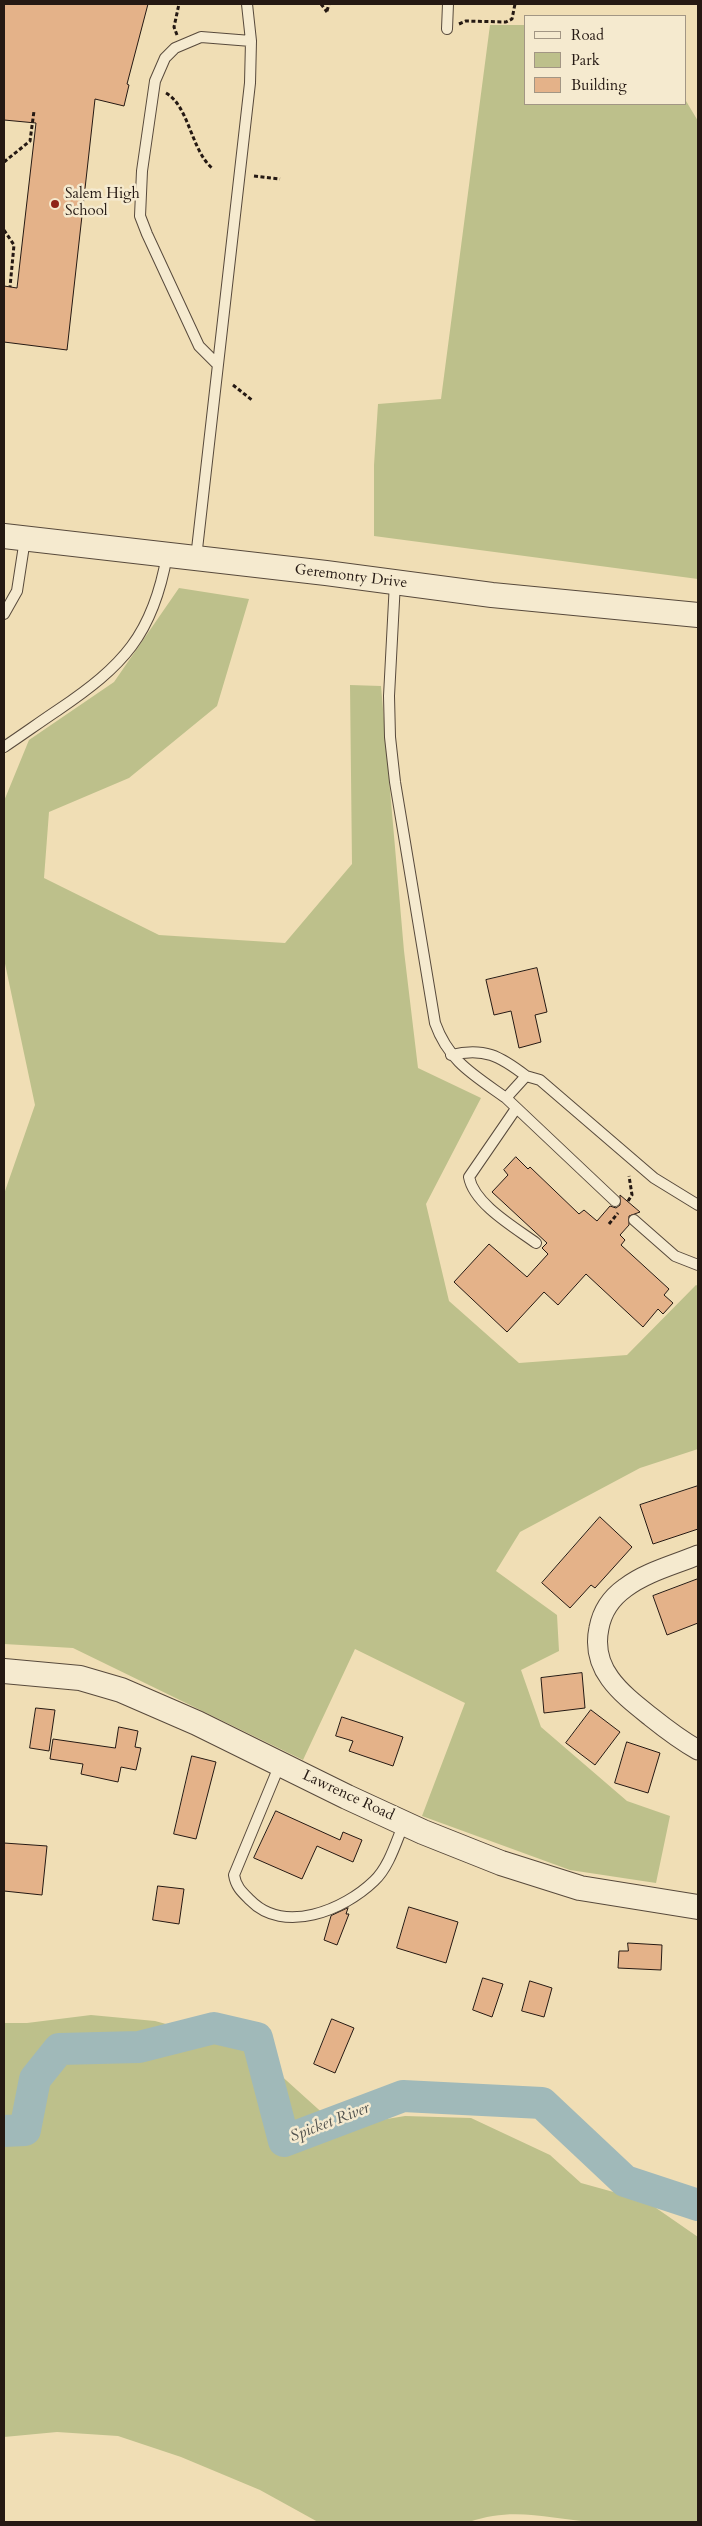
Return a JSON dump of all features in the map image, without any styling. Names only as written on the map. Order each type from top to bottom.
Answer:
[{"type":"street","name":"Geremonty Drive","points":[[14,538],[512,597],[698,616]]},
{"type":"street","points":[[698,1556],[650,1574],[630,1585],[616,1596],[606,1609],[601,1620],[597,1650],[601,1666],[621,1693],[698,1750]]},
{"type":"street","name":"Lawrence Road","points":[[4,1670],[80,1678],[121,1690],[197,1723],[404,1823],[500,1863],[580,1888],[698,1907]]},
{"type":"lane","points":[[196,559],[250,83],[251,41],[247,4]]},
{"type":"lane","points":[[447,29],[448,4]]},
{"type":"lane","points":[[217,364],[199,346],[140,216],[142,171],[154,88],[165,58],[181,45],[201,37],[251,41]]},
{"type":"lane","points":[[4,614],[17,591],[14,538]]},
{"type":"lane","points":[[4,747],[96,684],[122,660],[140,633],[155,604],[162,584],[167,555]]},
{"type":"lane","points":[[394,582],[389,696],[395,782],[429,998],[440,1037],[458,1064],[506,1098],[515,1110],[615,1201]]},
{"type":"lane","points":[[451,1055],[468,1051],[497,1056],[526,1076],[540,1080],[654,1178],[698,1205]]},
{"type":"lane","points":[[506,1098],[526,1076]]},
{"type":"lane","points":[[515,1110],[470,1177],[471,1185],[477,1195],[501,1217],[536,1243]]},
{"type":"lane","points":[[634,1220],[675,1256],[698,1265]]},
{"type":"lane","points":[[280,1764],[234,1875],[239,1890],[255,1905],[268,1913],[296,1919],[311,1916],[326,1911],[367,1887],[376,1880],[387,1864],[404,1823]]},
{"type":"path","points":[[179,4],[174,27],[181,45]]},
{"type":"path","points":[[321,4],[327,12],[329,4]]},
{"type":"path","points":[[447,29],[466,21],[506,22],[512,19],[515,4]]},
{"type":"path","points":[[154,88],[171,95],[202,156],[212,168]]},
{"type":"path","points":[[4,162],[30,141],[34,111]]},
{"type":"path","points":[[254,176],[280,179]]},
{"type":"path","points":[[4,230],[14,245],[10,287]]},
{"type":"path","points":[[233,385],[252,400]]},
{"type":"green space","points":[[490,25],[524,25],[524,105],[687,105],[687,103],[698,121],[698,579],[374,536],[374,465],[378,404],[441,399]]},
{"type":"green space","points":[[179,588],[249,599],[217,706],[129,778],[49,812],[44,878],[159,935],[285,943],[352,864],[350,685],[381,686],[404,951],[418,1068],[481,1098],[426,1204],[449,1301],[519,1363],[627,1355],[696,1285],[698,1286],[698,1449],[640,1468],[520,1532],[496,1571],[557,1615],[559,1651],[521,1670],[541,1727],[627,1801],[670,1816],[656,1883],[570,1870],[422,1816],[465,1703],[355,1649],[303,1760],[73,1648],[4,1644],[4,1194],[35,1105],[4,959],[4,801],[29,740],[114,682]]},
{"type":"green space","points":[[91,2015],[155,2021],[218,2038],[256,2053],[338,2127],[405,2116],[471,2118],[550,2155],[581,2183],[646,2201],[698,2237],[698,2522],[607,2523],[516,2514],[485,2517],[469,2522],[318,2522],[260,2490],[181,2457],[118,2436],[57,2432],[4,2437],[4,2023],[27,2023]]},
{"type":"building","name":"Salem High School","points":[[4,4],[148,4],[127,84],[129,85],[124,106],[95,99],[67,350],[4,342],[4,286],[17,288],[36,123],[4,120]]},
{"type":"building","points":[[537,968],[547,1012],[535,1015],[541,1042],[519,1048],[511,1011],[494,1015],[486,980]]},
{"type":"building","points":[[516,1157],[528,1169],[530,1167],[579,1214],[584,1210],[597,1221],[610,1206],[616,1208],[620,1205],[620,1195],[640,1212],[629,1216],[629,1225],[620,1235],[625,1240],[621,1245],[669,1289],[664,1295],[673,1303],[663,1314],[658,1309],[643,1327],[586,1274],[558,1305],[544,1292],[507,1332],[454,1282],[489,1244],[527,1277],[548,1254],[542,1248],[547,1243],[492,1192],[508,1175],[504,1170]]},
{"type":"building","points":[[698,1486],[698,1529],[653,1544],[640,1505]]},
{"type":"building","points":[[600,1517],[632,1547],[595,1588],[591,1585],[570,1608],[542,1583]]},
{"type":"building","points":[[698,1579],[698,1623],[667,1635],[653,1596]]},
{"type":"building","points":[[582,1673],[585,1708],[544,1713],[541,1678]]},
{"type":"building","points":[[36,1708],[55,1710],[49,1751],[30,1748]]},
{"type":"building","points":[[591,1710],[620,1732],[595,1765],[566,1743]]},
{"type":"building","points":[[342,1717],[403,1737],[393,1766],[349,1751],[353,1741],[336,1736]]},
{"type":"building","points":[[119,1727],[138,1731],[135,1747],[141,1748],[136,1770],[121,1767],[118,1782],[81,1774],[83,1764],[50,1759],[53,1739],[115,1748]]},
{"type":"building","points":[[627,1742],[660,1753],[648,1793],[615,1783]]},
{"type":"building","points":[[192,1756],[216,1762],[196,1839],[174,1834]]},
{"type":"building","points":[[276,1811],[340,1840],[343,1832],[362,1840],[353,1862],[317,1846],[302,1879],[254,1858]]},
{"type":"building","points":[[4,1843],[47,1846],[42,1895],[4,1891]]},
{"type":"building","points":[[158,1886],[184,1889],[179,1924],[153,1920]]},
{"type":"building","points":[[409,1907],[458,1922],[446,1963],[397,1948]]},
{"type":"building","points":[[348,1908],[346,1914],[349,1914],[337,1945],[324,1940],[331,1916]]},
{"type":"building","points":[[628,1943],[662,1945],[661,1970],[618,1968],[619,1951],[628,1951]]},
{"type":"building","points":[[483,1978],[503,1984],[492,2017],[473,2010]]},
{"type":"building","points":[[530,1981],[552,1988],[544,2017],[522,2011]]},
{"type":"building","points":[[332,2019],[354,2028],[335,2073],[314,2064]]},
{"type":"waterway","name":"Spicket River","points":[[4,2131],[25,2130],[35,2079],[59,2049],[139,2047],[214,2028],[257,2038],[284,2141],[403,2096],[542,2103],[625,2181],[698,2205]]},
{"type":"place","name":"Salem High School","points":[[55,204]]}]
